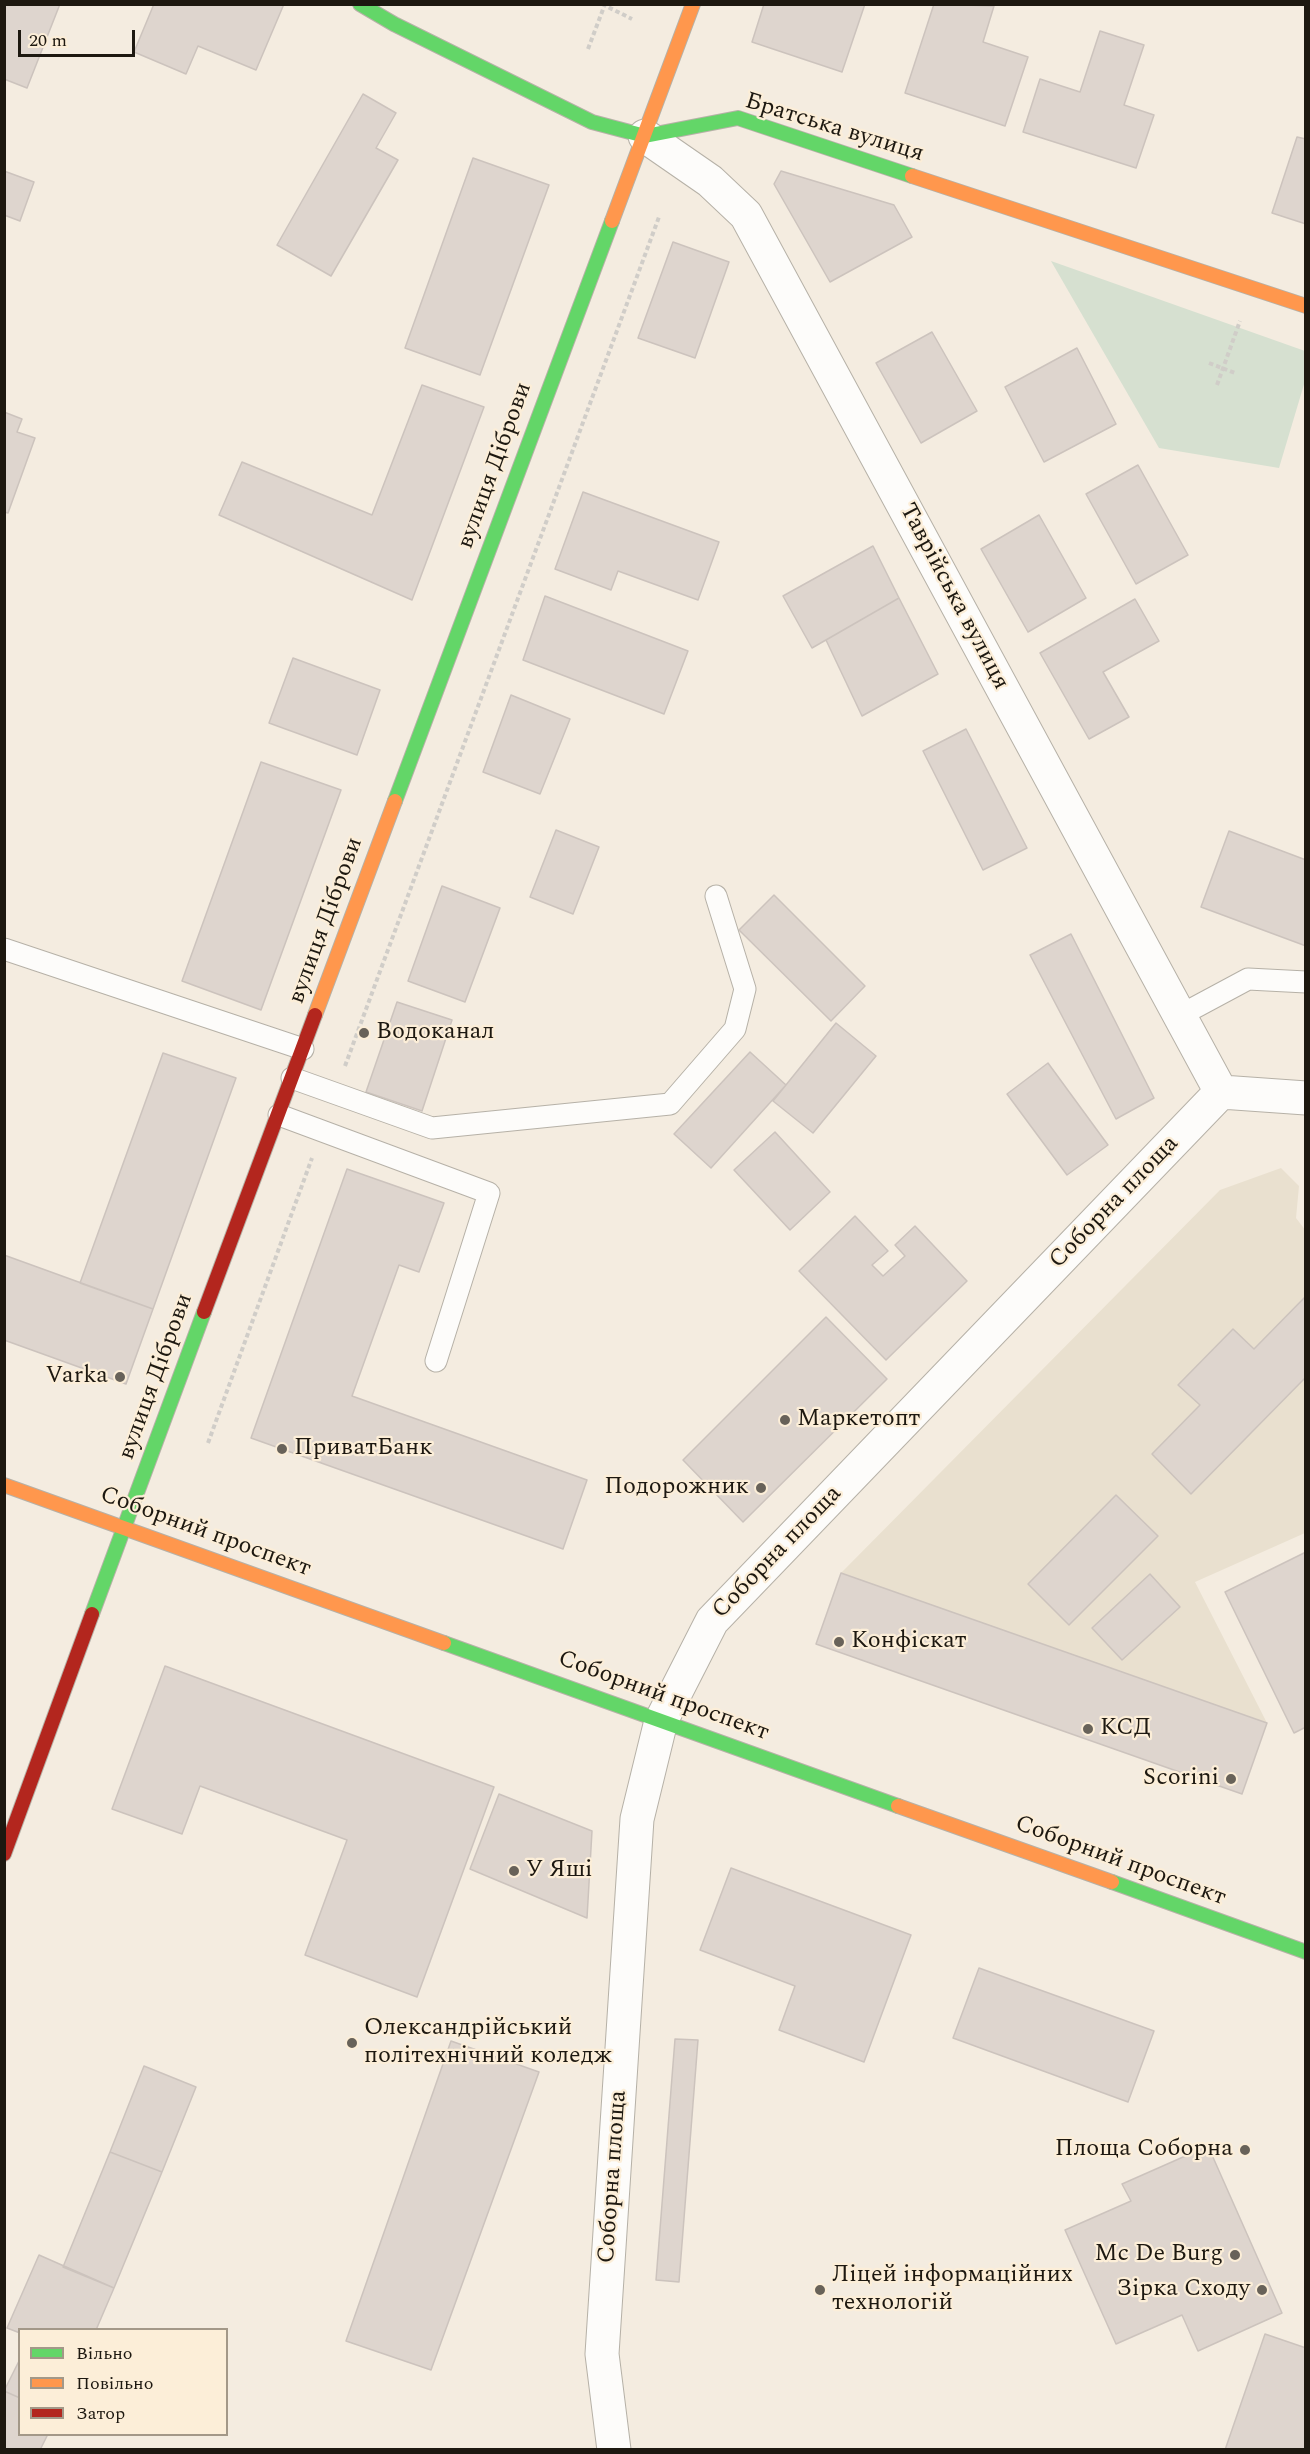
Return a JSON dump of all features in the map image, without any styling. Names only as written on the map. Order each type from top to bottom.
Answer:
[{"type":"street","name":"Братська вулиця","points":[[360,4],[394,24],[592,122],[645,136],[738,118],[1305,306]]},
{"type":"street","name":"вулиця Діброви","points":[[4,1854],[693,4]]},
{"type":"street","name":"Таврійська вулиця","points":[[645,136],[710,181],[746,215],[1221,1092]]},
{"type":"street","points":[[1221,1092],[1305,1098]]},
{"type":"street","name":"Соборна площа","points":[[614,2450],[603,2342],[638,1819],[661,1721],[712,1621],[1221,1092]]},
{"type":"street","name":"Соборний проспект","points":[[4,1485],[1305,1952]]},
{"type":"lane","points":[[292,1078],[432,1128],[670,1104],[735,1029],[745,989],[717,896]]},
{"type":"lane","points":[[4,949],[303,1049]]},
{"type":"lane","points":[[1179,1016],[1248,980],[1305,982]]},
{"type":"lane","points":[[279,1115],[489,1193],[436,1361]]},
{"type":"path","points":[[588,49],[604,5],[632,19]]},
{"type":"path","points":[[335,1093],[659,217]]},
{"type":"path","points":[[1217,385],[1242,314]]},
{"type":"path","points":[[1209,363],[1235,373]]},
{"type":"path","points":[[208,1443],[322,1131]]},
{"type":"shaded area","points":[[1281,1168],[1299,1186],[1296,1218],[1306,1231],[1305,1533],[1195,1582],[1267,1723],[841,1573],[1220,1190]]},
{"type":"green space","points":[[1051,261],[1305,351],[1305,381],[1279,468],[1159,448]]},
{"type":"building","points":[[4,4],[60,4],[27,88],[4,79]]},
{"type":"building","points":[[154,4],[284,4],[256,70],[198,46],[186,74],[134,52]]},
{"type":"building","points":[[764,4],[865,4],[842,72],[752,42]]},
{"type":"building","points":[[934,4],[994,6],[983,42],[1028,57],[1005,126],[905,93]]},
{"type":"building","points":[[1100,31],[1144,45],[1124,105],[1154,115],[1136,168],[1023,132],[1040,79],[1080,92]]},
{"type":"building","points":[[363,94],[396,113],[376,148],[398,160],[331,276],[277,245]]},
{"type":"building","points":[[1297,137],[1306,139],[1306,224],[1272,213]]},
{"type":"building","points":[[473,158],[549,185],[480,375],[405,348]]},
{"type":"building","points":[[4,171],[34,182],[20,221],[4,215]]},
{"type":"building","points":[[781,171],[894,205],[912,237],[830,282],[774,184]]},
{"type":"building","points":[[673,242],[729,262],[695,358],[638,338]]},
{"type":"building","points":[[932,332],[977,411],[921,443],[876,363]]},
{"type":"building","points":[[1077,348],[1116,424],[1044,462],[1005,387]]},
{"type":"building","points":[[422,385],[484,407],[412,600],[219,515],[242,462],[372,515]]},
{"type":"building","points":[[4,412],[22,419],[17,432],[35,438],[8,513],[4,512]]},
{"type":"building","points":[[1138,465],[1188,555],[1136,584],[1086,494]]},
{"type":"building","points":[[583,492],[719,542],[698,600],[618,571],[611,590],[555,569]]},
{"type":"building","points":[[1039,515],[1086,598],[1028,632],[981,549]]},
{"type":"building","points":[[873,546],[899,598],[812,648],[783,596]]},
{"type":"building","points":[[545,596],[688,651],[664,714],[523,660]]},
{"type":"building","points":[[899,598],[938,674],[862,716],[826,640]]},
{"type":"building","points":[[1135,599],[1159,641],[1103,672],[1129,717],[1089,739],[1040,653]]},
{"type":"building","points":[[293,658],[380,690],[357,755],[269,723]]},
{"type":"building","points":[[511,695],[570,719],[540,794],[483,772]]},
{"type":"building","points":[[966,729],[1027,848],[983,870],[923,751]]},
{"type":"building","points":[[261,762],[341,790],[261,1010],[182,981]]},
{"type":"building","points":[[556,830],[599,847],[573,914],[530,897]]},
{"type":"building","points":[[1229,831],[1306,860],[1306,946],[1201,907]]},
{"type":"building","points":[[442,886],[500,908],[465,1002],[408,981]]},
{"type":"building","points":[[774,895],[865,986],[831,1021],[739,930]]},
{"type":"building","points":[[1071,934],[1154,1098],[1116,1119],[1030,955]]},
{"type":"building","points":[[397,1002],[452,1020],[422,1111],[366,1092]]},
{"type":"building","points":[[836,1023],[876,1056],[813,1133],[773,1101]]},
{"type":"building","points":[[750,1052],[786,1085],[711,1168],[674,1134]]},
{"type":"building","points":[[163,1053],[236,1078],[153,1309],[80,1283]]},
{"type":"building","points":[[1048,1063],[1108,1145],[1067,1175],[1007,1094]]},
{"type":"building","points":[[775,1132],[830,1192],[790,1230],[734,1170]]},
{"type":"building","points":[[347,1169],[444,1203],[419,1272],[399,1265],[352,1396],[587,1480],[563,1549],[251,1438]]},
{"type":"building","points":[[855,1216],[888,1251],[872,1265],[883,1276],[905,1256],[895,1245],[915,1226],[967,1281],[886,1360],[799,1271]]},
{"type":"building","points":[[4,1255],[153,1309],[126,1384],[4,1340]]},
{"type":"building","points":[[1306,1296],[1306,1377],[1191,1494],[1152,1454],[1200,1405],[1178,1385],[1233,1329],[1254,1349]]},
{"type":"building","name":"Маркетопт","points":[[826,1317],[887,1379],[743,1522],[683,1460]]},
{"type":"building","points":[[1116,1495],[1158,1536],[1069,1625],[1028,1584]]},
{"type":"building","points":[[1306,1552],[1306,1727],[1294,1733],[1225,1592]]},
{"type":"building","points":[[841,1573],[1267,1723],[1242,1794],[816,1644]]},
{"type":"building","points":[[1150,1574],[1180,1607],[1122,1660],[1092,1628]]},
{"type":"building","points":[[165,1666],[494,1787],[417,1997],[305,1955],[347,1840],[200,1786],[182,1834],[112,1809]]},
{"type":"building","points":[[499,1794],[592,1831],[587,1918],[470,1869]]},
{"type":"building","points":[[731,1868],[911,1935],[864,2062],[779,2030],[795,1986],[700,1950]]},
{"type":"building","points":[[979,1968],[1154,2031],[1128,2102],[953,2038]]},
{"type":"building","points":[[675,2039],[698,2040],[679,2282],[656,2280]]},
{"type":"building","points":[[451,2041],[539,2072],[431,2370],[346,2341]]},
{"type":"building","points":[[144,2066],[196,2087],[162,2172],[110,2152]]},
{"type":"building","points":[[1208,2146],[1282,2313],[1198,2351],[1182,2315],[1116,2344],[1065,2230],[1131,2201],[1122,2184]]},
{"type":"building","points":[[110,2152],[162,2172],[114,2288],[63,2267]]},
{"type":"building","points":[[39,2255],[114,2288],[97,2328],[18,2328],[18,2332],[7,2328]]},
{"type":"building","points":[[1265,2334],[1306,2348],[1306,2450],[1225,2450]]},
{"type":"building","points":[[18,2363],[18,2397],[4,2391]]},
{"type":"building","points":[[4,2391],[18,2397],[18,2436],[47,2436],[40,2450],[4,2450]]},
{"type":"traffic: fast","points":[[360,4],[394,24],[592,122],[645,136],[738,118],[912,176]]},
{"type":"traffic: fast","points":[[395,801],[612,221]]},
{"type":"traffic: fast","points":[[92,1614],[204,1312]]},
{"type":"traffic: fast","points":[[444,1643],[898,1806]]},
{"type":"traffic: fast","points":[[1112,1882],[1306,1952]]},
{"type":"traffic: slow","points":[[612,221],[693,4]]},
{"type":"traffic: slow","points":[[912,176],[1306,306]]},
{"type":"traffic: slow","points":[[315,1015],[395,801]]},
{"type":"traffic: slow","points":[[4,1485],[444,1643]]},
{"type":"traffic: slow","points":[[898,1806],[1112,1882]]},
{"type":"traffic: jam","points":[[204,1312],[315,1015]]},
{"type":"traffic: jam","points":[[4,1854],[92,1614]]},
{"type":"place","name":"Водоканал","points":[[364,1033]]},
{"type":"place","name":"Varka","points":[[120,1377]]},
{"type":"place","name":"Маркетопт","points":[[785,1420]]},
{"type":"place","name":"ПриватБанк","points":[[282,1449]]},
{"type":"place","name":"Подорожник","points":[[761,1488]]},
{"type":"place","name":"Конфіскат","points":[[839,1642]]},
{"type":"place","name":"КСД","points":[[1088,1729]]},
{"type":"place","name":"Scorini","points":[[1231,1779]]},
{"type":"place","name":"У Яші","points":[[514,1871]]},
{"type":"place","name":"Олександрійський політехнічний коледж","points":[[352,2043]]},
{"type":"place","name":"Площа Соборна","points":[[1245,2150]]},
{"type":"place","name":"Mc De Burg","points":[[1235,2255]]},
{"type":"place","name":"Ліцей інформаційних технологій","points":[[820,2290]]},
{"type":"place","name":"Зірка Сходу","points":[[1262,2290]]}]
